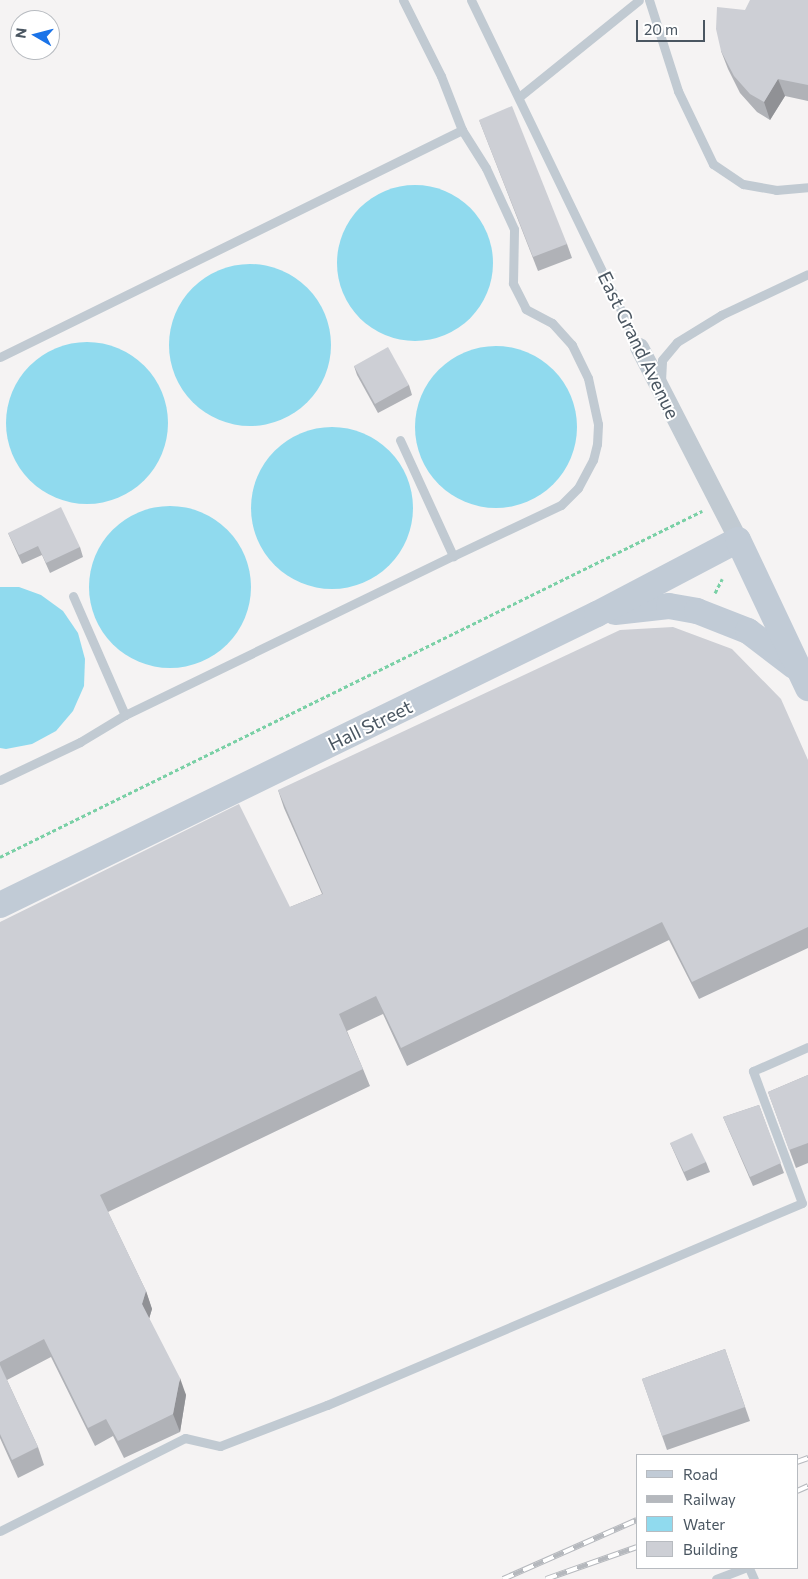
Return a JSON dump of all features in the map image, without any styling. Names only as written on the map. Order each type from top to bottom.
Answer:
[{"type":"main road","name":"Hall Street","points":[[0,905],[597,614],[738,540]]},
{"type":"main road","name":"East Grand Avenue","points":[[738,540],[803,679]]},
{"type":"main road","points":[[597,614],[668,606],[697,611],[748,632],[803,679]]},
{"type":"street","name":"East Grand Avenue","points":[[639,347],[738,540]]},
{"type":"lane","points":[[0,780],[80,742],[124,715],[561,505],[578,488],[593,460],[598,424],[594,397],[572,345],[552,323],[526,309],[513,283],[514,229],[486,168],[462,130],[440,76],[403,0]]},
{"type":"lane","name":"East Grand Avenue","points":[[471,0],[639,347]]},
{"type":"lane","points":[[519,97],[639,0]]},
{"type":"lane","points":[[649,0],[678,91],[713,164],[743,184],[776,190],[808,187]]},
{"type":"lane","points":[[0,356],[462,130]]},
{"type":"lane","points":[[661,389],[662,360],[676,342],[721,315],[808,274]]},
{"type":"lane","points":[[400,440],[453,556]]},
{"type":"lane","points":[[73,596],[124,715]]},
{"type":"lane","points":[[0,1531],[185,1438],[220,1446],[327,1405],[805,1202],[753,1071],[808,1047]]},
{"type":"lane","points":[[716,1579],[744,1569]]},
{"type":"path","points":[[0,857],[689,518]]},
{"type":"path","points":[[712,600],[719,580],[730,575]]},
{"type":"water","points":[[407,185],[423,185],[438,188],[452,194],[465,202],[476,213],[490,240],[493,263],[492,278],[484,300],[476,313],[465,324],[438,338],[423,341],[407,341],[392,338],[378,332],[365,324],[354,313],[340,286],[337,271],[337,255],[340,240],[346,226],[354,213],[365,202],[392,188]]},
{"type":"water","points":[[250,264],[281,270],[307,288],[325,314],[331,345],[325,376],[307,402],[281,420],[250,426],[219,420],[193,402],[175,376],[169,345],[175,314],[193,288],[219,270]]},
{"type":"water","points":[[87,342],[118,348],[144,366],[162,392],[168,423],[162,454],[144,480],[118,498],[87,504],[56,498],[30,480],[12,454],[6,423],[12,392],[30,366],[56,348]]},
{"type":"water","points":[[496,346],[527,352],[553,370],[571,396],[577,427],[571,458],[553,484],[527,502],[496,508],[465,502],[439,484],[421,458],[415,427],[421,396],[439,370],[465,352]]},
{"type":"water","points":[[332,427],[363,433],[389,451],[407,477],[413,508],[407,539],[389,565],[363,583],[332,589],[301,583],[275,565],[257,539],[251,508],[257,477],[275,451],[301,433]]},
{"type":"water","points":[[170,506],[201,512],[227,530],[245,556],[251,587],[245,618],[227,644],[201,662],[170,668],[139,662],[113,644],[95,618],[89,587],[95,556],[113,530],[139,512]]},
{"type":"water","points":[[0,587],[19,587],[41,595],[63,611],[78,633],[85,659],[84,686],[73,711],[56,731],[32,744],[6,749],[0,748]]},
{"type":"building","points":[[750,0],[808,0],[808,85],[778,79],[764,102],[750,94],[734,76],[721,51],[716,29],[717,7],[745,10]]},
{"type":"building","points":[[512,106],[567,244],[533,257],[479,120]]},
{"type":"building","points":[[388,347],[409,385],[375,404],[354,366]]},
{"type":"building","points":[[61,507],[80,547],[46,563],[38,546],[19,555],[8,533]]},
{"type":"building","points":[[673,627],[732,649],[781,699],[808,760],[808,927],[692,982],[662,922],[401,1048],[376,996],[339,1014],[363,1069],[100,1195],[146,1291],[142,1304],[180,1378],[173,1414],[118,1441],[106,1419],[88,1428],[44,1339],[0,1362],[0,922],[239,804],[290,907],[323,894],[278,790],[620,630]]},
{"type":"building","points":[[808,1075],[808,1143],[789,1150],[768,1092]]},
{"type":"building","points":[[759,1105],[781,1163],[750,1177],[723,1117]]},
{"type":"building","points":[[692,1133],[706,1162],[684,1172],[670,1143]]},
{"type":"building","points":[[725,1349],[745,1407],[662,1436],[642,1379]]},
{"type":"building","points":[[0,1365],[38,1447],[12,1460],[0,1434]]},
{"type":"railway","points":[[798,1462],[808,1458]]},
{"type":"railway","points":[[798,1491],[808,1486]]},
{"type":"railway","points":[[503,1579],[636,1520]]},
{"type":"railway","points":[[546,1579],[636,1547]]}]
